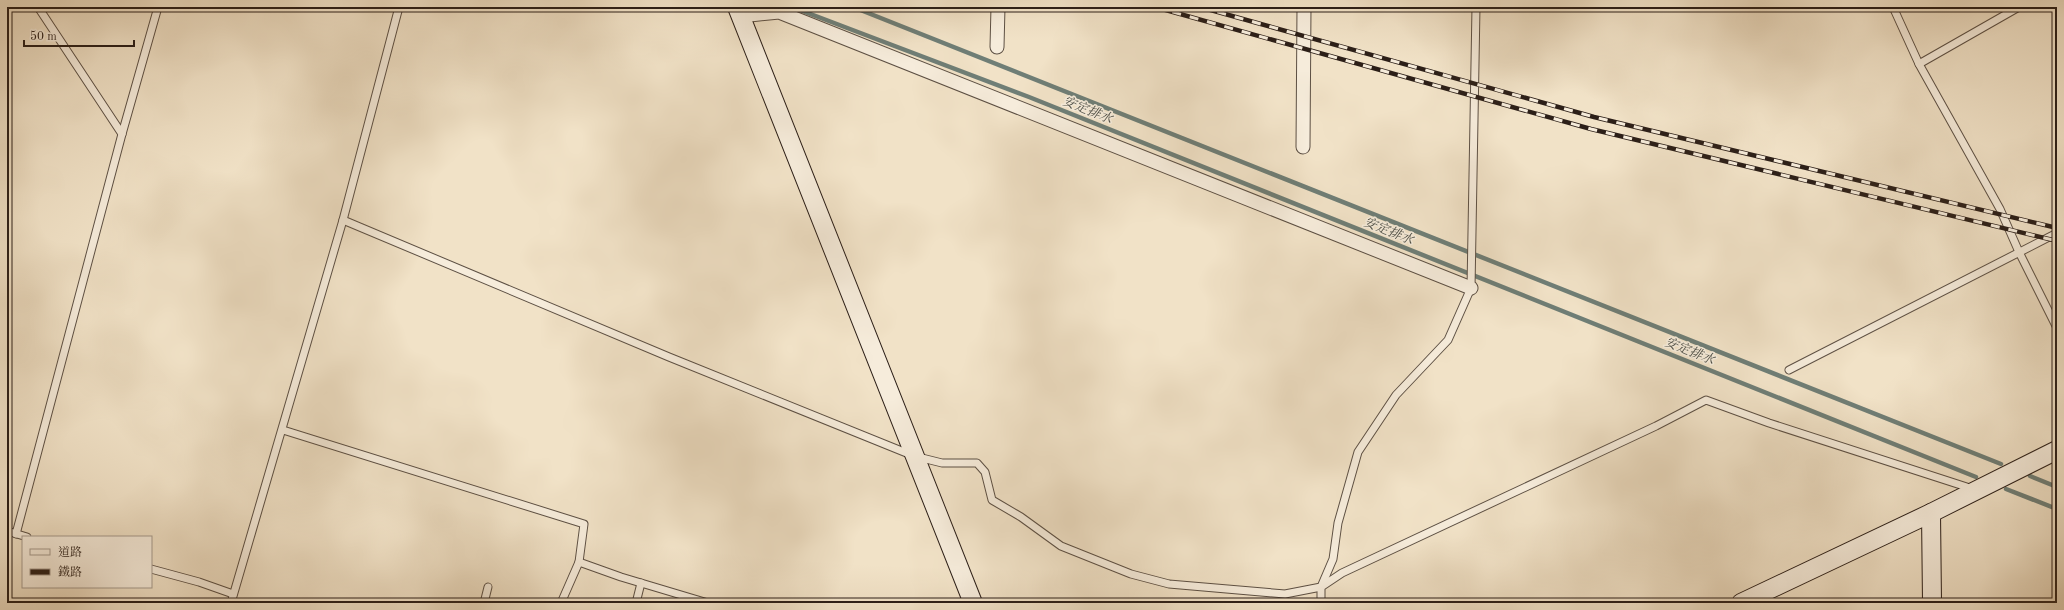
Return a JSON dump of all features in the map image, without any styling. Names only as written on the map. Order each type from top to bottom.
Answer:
[{"type":"street","points":[[997,47],[998,7]]},
{"type":"street","points":[[1303,148],[1304,7]]},
{"type":"street","points":[[973,603],[739,11],[778,12],[1471,284]]},
{"type":"street","points":[[1741,603],[1931,513],[2057,450]]},
{"type":"street","points":[[1931,513],[1932,603]]},
{"type":"lane","points":[[38,7],[122,134]]},
{"type":"lane","points":[[16,534],[122,134],[158,7]]},
{"type":"lane","points":[[231,603],[283,430],[343,220],[398,7]]},
{"type":"lane","points":[[1321,603],[1321,587],[1333,559],[1338,523],[1358,452],[1396,395],[1448,340],[1471,284],[1476,7]]},
{"type":"lane","points":[[1893,7],[1918,64],[2000,209],[2018,252],[2057,328]]},
{"type":"lane","points":[[1918,64],[2020,7]]},
{"type":"lane","points":[[343,220],[669,357],[914,456],[942,463],[977,463],[985,472],[992,500],[1021,517],[1061,546],[1131,574],[1169,584],[1285,594],[1321,587],[1342,573],[1648,430],[1706,400],[1769,423],[1977,490]]},
{"type":"lane","points":[[1789,370],[2057,233]]},
{"type":"lane","points":[[283,430],[584,524],[579,562],[561,603]]},
{"type":"lane","points":[[7,531],[23,536]]},
{"type":"lane","points":[[579,562],[641,583],[708,603]]},
{"type":"lane","points":[[152,569],[199,582],[233,594]]},
{"type":"lane","points":[[636,603],[641,583]]},
{"type":"lane","points":[[484,603],[488,587]]},
{"type":"waterway","name":"安定排水","points":[[792,7],[1029,97],[1976,477]]},
{"type":"waterway","points":[[853,7],[2001,464]]},
{"type":"waterway","points":[[2030,476],[2057,487]]},
{"type":"waterway","name":"安定排水","points":[[2006,489],[2057,509]]},
{"type":"railway","points":[[1155,7],[1591,129],[2057,241]]},
{"type":"railway","points":[[1200,7],[1594,117],[2057,228]]}]
